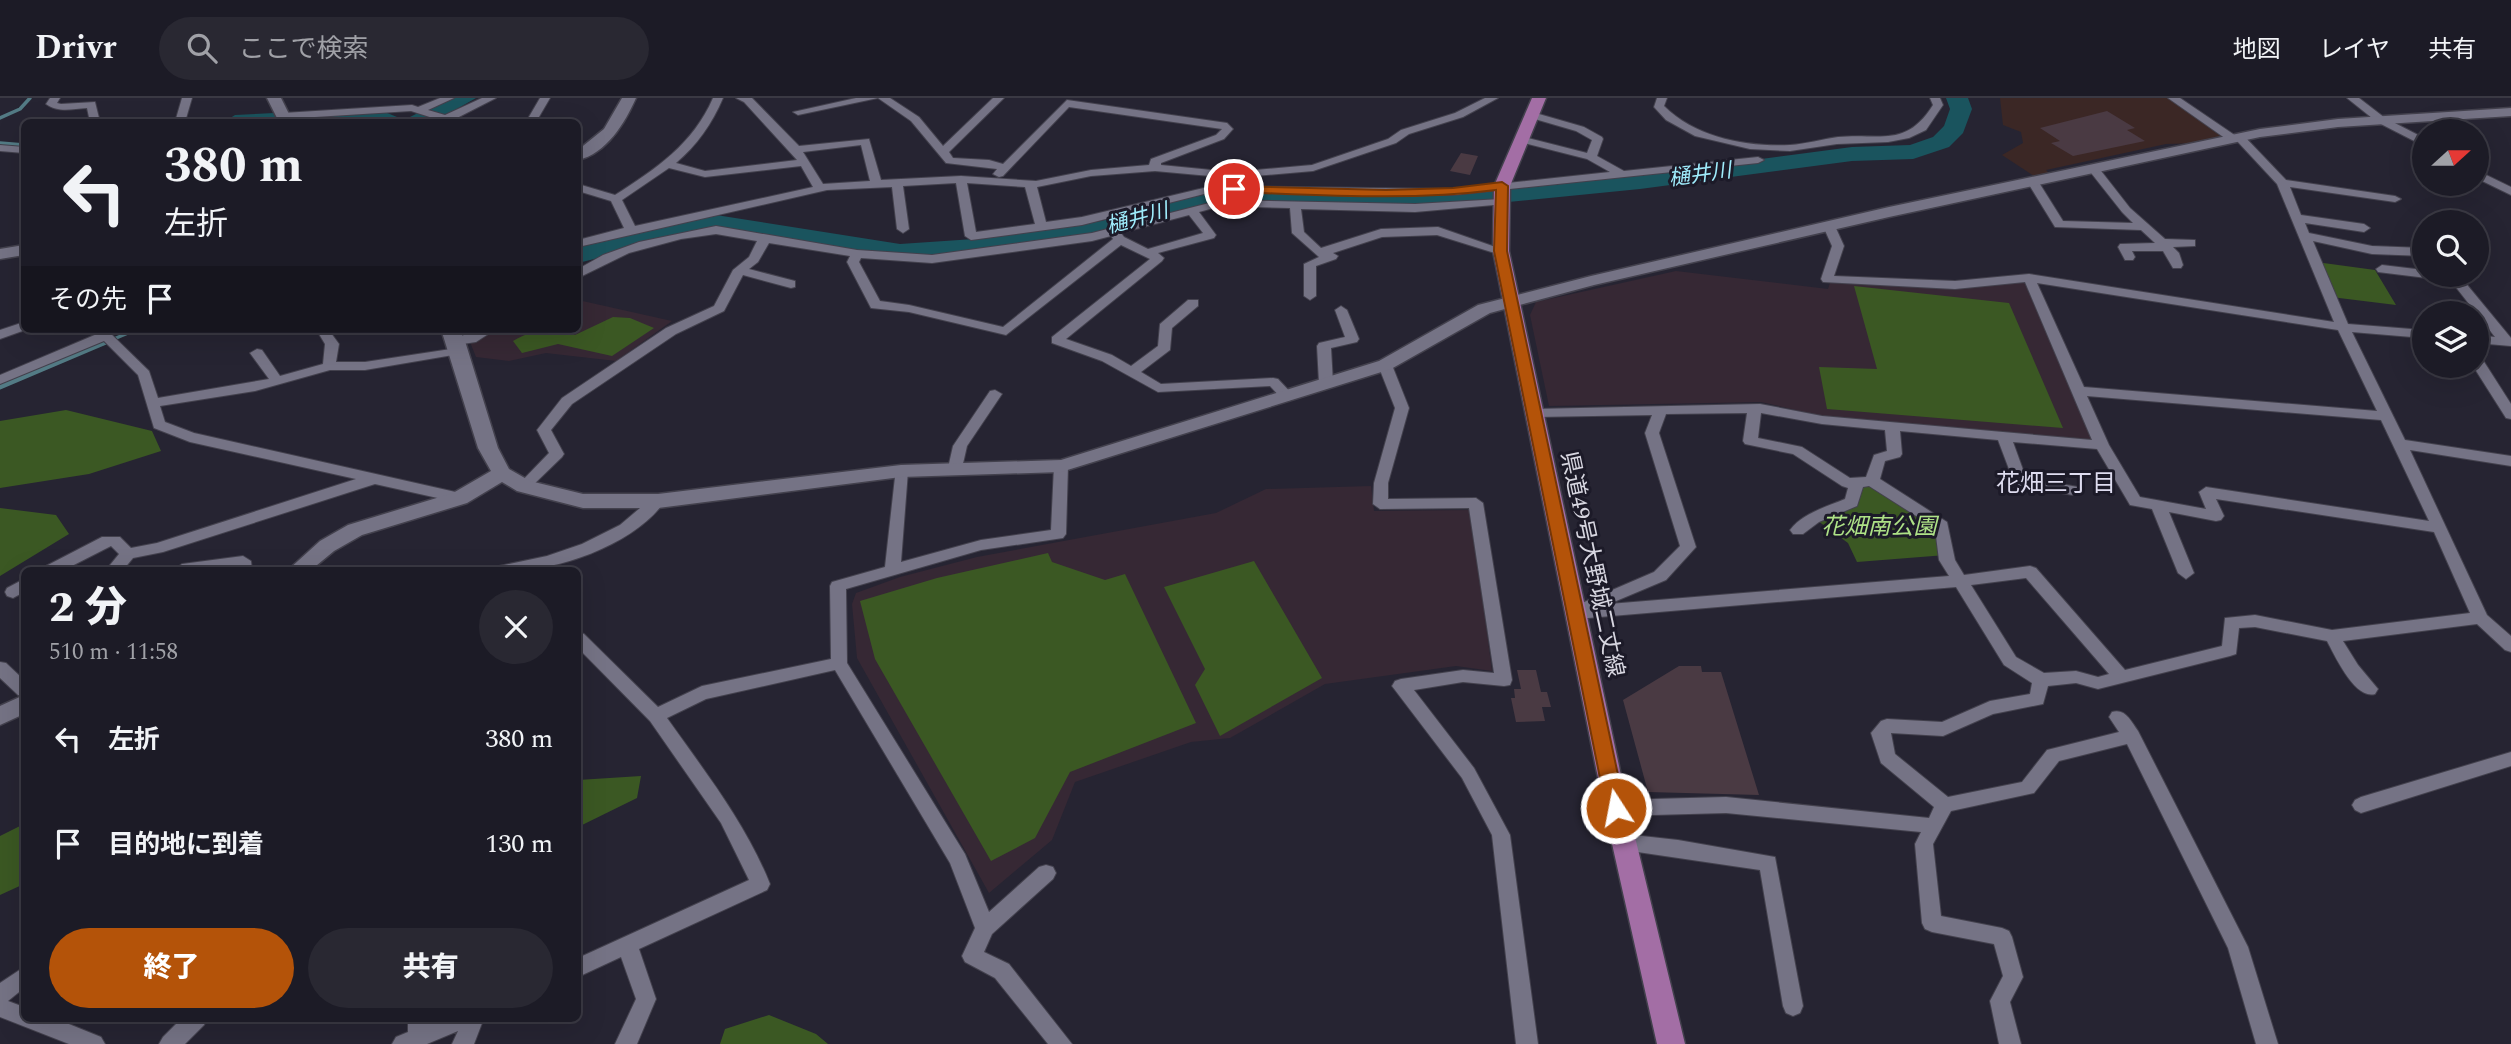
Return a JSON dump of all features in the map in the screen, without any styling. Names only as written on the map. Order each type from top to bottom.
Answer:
[{"type":"main road","name":"県道49号大野城二丈線","points":[[1539,98],[1520,139],[1502,194],[1501,251],[1616,808],[1671,1044]]},
{"type":"street","points":[[55,98],[51,104],[60,107],[92,104],[94,119]]},
{"type":"street","points":[[181,119],[187,98]]},
{"type":"street","points":[[274,98],[284,118],[371,111],[422,111],[442,119]]},
{"type":"street","points":[[371,111],[376,98]]},
{"type":"street","points":[[422,111],[449,98]]},
{"type":"street","points":[[447,119],[491,98]]},
{"type":"street","points":[[533,119],[545,98]]},
{"type":"street","points":[[581,154],[600,142],[618,124],[629,98]]},
{"type":"street","points":[[616,199],[670,165],[710,120],[718,98]]},
{"type":"street","points":[[798,111],[873,98]]},
{"type":"street","points":[[883,98],[915,119],[950,161],[989,163],[1005,168]]},
{"type":"street","points":[[944,151],[999,98]]},
{"type":"street","points":[[597,259],[584,243],[692,214],[820,189],[897,181],[961,180],[1030,184],[1091,173],[1155,168],[1232,175],[1313,168],[1392,141],[1405,132],[1459,115],[1493,98]]},
{"type":"street","points":[[1662,98],[1659,107],[1668,118],[1688,131],[1783,148],[1846,140],[1890,141],[1916,132],[1927,123],[1938,105],[1935,98]]},
{"type":"street","points":[[2173,98],[2236,139],[2282,183],[2343,327],[2401,444],[2480,618],[2511,646]]},
{"type":"street","points":[[2352,98],[2381,120],[2412,137]]},
{"type":"street","points":[[746,99],[762,120],[783,136],[806,162],[820,189]]},
{"type":"street","points":[[992,182],[1067,103],[1102,103],[1223,125],[1228,129],[1220,137],[1155,161],[1155,168]]},
{"type":"street","points":[[455,340],[488,448],[502,473],[524,486],[583,501],[657,501],[901,471],[1060,466],[1385,365],[1484,309],[1510,302],[1829,226],[2291,128],[2511,112]]},
{"type":"street","points":[[1532,115],[1580,129],[1598,139],[1591,157]]},
{"type":"street","points":[[1520,139],[1591,157],[1623,176]]},
{"type":"street","points":[[796,150],[865,141],[876,183]]},
{"type":"street","points":[[0,148],[21,150]]},
{"type":"street","points":[[581,272],[597,259],[697,232],[716,230],[857,254],[932,259],[1116,235],[1221,203],[1415,208],[1623,176],[1758,160]]},
{"type":"street","points":[[670,165],[705,174],[806,162]]},
{"type":"street","points":[[2094,169],[2126,210],[2173,253],[2177,265]]},
{"type":"street","points":[[2489,179],[2507,187]]},
{"type":"street","points":[[961,180],[971,236],[1082,221],[1212,189],[1299,188],[1386,193],[1502,194]]},
{"type":"street","points":[[897,181],[903,229]]},
{"type":"street","points":[[2034,183],[2059,224],[2144,227]]},
{"type":"street","points":[[2282,183],[2395,199]]},
{"type":"street","points":[[1030,184],[1041,226]]},
{"type":"street","points":[[581,188],[616,199],[631,230]]},
{"type":"street","points":[[1295,204],[1298,233],[1319,253],[1381,233],[1438,231],[1501,251]]},
{"type":"street","points":[[1146,253],[1210,235],[1191,210]]},
{"type":"street","points":[[2298,218],[2364,228]]},
{"type":"street","points":[[1829,226],[1838,246],[1827,279],[1955,285],[2028,278],[2343,327],[2412,333]]},
{"type":"street","points":[[1116,235],[1158,258],[1057,340],[1107,358],[1158,388],[1273,382],[1288,397]]},
{"type":"street","points":[[857,254],[853,262],[876,305],[905,305],[975,327],[1006,331],[1116,235]]},
{"type":"street","points":[[2306,236],[2372,250],[2412,252]]},
{"type":"street","points":[[524,486],[557,454],[544,430],[567,401],[671,331],[719,308],[739,270],[754,259],[759,246],[766,238]]},
{"type":"street","points":[[2129,257],[2124,247],[2191,243]]},
{"type":"street","points":[[1310,296],[1310,264],[1338,254],[1336,248]]},
{"type":"street","points":[[0,254],[21,250]]},
{"type":"street","points":[[2382,269],[2412,273]]},
{"type":"street","points":[[739,270],[791,284]]},
{"type":"street","points":[[2028,278],[2102,446],[2135,501],[2216,516],[2206,492],[2440,528]]},
{"type":"street","points":[[2463,287],[2509,342]]},
{"type":"street","points":[[1132,373],[1165,346],[1165,327],[1193,303]]},
{"type":"street","points":[[1326,383],[1324,346],[1352,339],[1341,310]]},
{"type":"street","points":[[0,335],[21,327]]},
{"type":"street","points":[[0,380],[99,333]]},
{"type":"street","points":[[102,333],[144,374],[159,425],[190,437],[460,498]]},
{"type":"street","points":[[325,333],[332,344],[328,366]]},
{"type":"street","points":[[153,403],[223,393],[328,366],[365,366],[455,340],[471,339],[482,333]]},
{"type":"street","points":[[2489,340],[2509,342]]},
{"type":"street","points":[[257,353],[276,381]]},
{"type":"street","points":[[1385,365],[1402,408],[1381,482],[1380,504],[1476,503],[1504,680],[1463,676],[1401,686],[1468,773],[1501,835],[1527,1044]]},
{"type":"street","points":[[2487,378],[2511,415]]},
{"type":"street","points":[[2078,391],[2387,416]]},
{"type":"street","points":[[955,468],[960,446],[995,394]]},
{"type":"street","points":[[1535,413],[1755,408],[1822,420],[2102,446]]},
{"type":"street","points":[[1755,408],[1750,441],[1797,450],[1847,483],[1865,481],[1942,526],[1947,560],[2010,661],[2041,680],[2076,677],[2098,683],[2230,650],[2231,622],[2255,621],[2332,636],[2480,618]]},
{"type":"street","points":[[1576,612],[1660,576],[1688,547],[1652,433],[1661,410]]},
{"type":"street","points":[[1798,530],[1814,518],[1852,502],[1879,458],[1895,454],[1892,426]]},
{"type":"street","points":[[2004,437],[2020,482],[2073,490]]},
{"type":"street","points":[[2401,444],[2511,461]]},
{"type":"street","points":[[985,928],[958,860],[839,663],[838,586],[981,545],[1058,534],[1060,466]]},
{"type":"street","points":[[893,570],[901,471]]},
{"type":"street","points":[[302,567],[355,530],[460,498],[502,473]]},
{"type":"street","points":[[117,567],[128,554],[158,548],[372,480]]},
{"type":"street","points":[[544,567],[569,558],[640,520],[657,501]]},
{"type":"street","points":[[2158,505],[2186,573]]},
{"type":"street","points":[[58,567],[107,541],[115,541],[128,554]]},
{"type":"street","points":[[202,567],[243,561],[244,567]]},
{"type":"street","points":[[1576,612],[1960,581],[2030,572],[2122,678]]},
{"type":"street","points":[[2332,636],[2352,670],[2369,689]]},
{"type":"street","points":[[581,642],[656,716],[718,805],[752,862],[760,884],[581,967]]},
{"type":"street","points":[[656,716],[702,693],[839,663]]},
{"type":"street","points":[[0,668],[21,687]]},
{"type":"street","points":[[1945,805],[1887,758],[1880,733],[1887,726],[1943,729],[1990,708],[2037,699],[2041,680]]},
{"type":"street","points":[[0,716],[21,706]]},
{"type":"street","points":[[2118,717],[2132,736],[2238,947],[2267,1044]]},
{"type":"street","points":[[1945,805],[2028,788],[2053,755],[2132,736]]},
{"type":"street","points":[[2361,805],[2511,759]]},
{"type":"street","points":[[1616,808],[1727,805],[1934,826]]},
{"type":"street","points":[[1945,805],[1924,844],[1932,923],[2002,937],[2012,977],[2000,1001],[2010,1044]]},
{"type":"street","points":[[1624,842],[1669,845],[1723,858],[1768,863],[1793,1006]]},
{"type":"street","points":[[1046,873],[985,928],[972,956],[1002,971],[1061,1044]]},
{"type":"street","points":[[626,1044],[646,999],[627,945]]},
{"type":"street","points":[[0,996],[21,978]]},
{"type":"street","points":[[0,1007],[21,1016]]},
{"type":"street","points":[[36,1022],[94,1044]]},
{"type":"street","points":[[170,1044],[193,1022]]},
{"type":"street","points":[[413,1034],[452,1022]]},
{"type":"street","points":[[463,1044],[472,1022]]},
{"type":"shaded area","points":[[2000,98],[2168,98],[2225,137],[2201,143],[2166,144],[2046,170],[2051,175],[2037,178],[2002,155],[2023,143],[2021,132],[2003,125]]},
{"type":"shaded area","points":[[1676,271],[1828,289],[1830,283],[1954,288],[2024,282],[2094,441],[1822,416],[1761,402],[1549,406],[1530,315],[1536,302]]},
{"type":"shaded area","points":[[581,301],[672,321],[616,361],[546,353],[509,361],[476,357],[470,342],[486,333],[581,333]]},
{"type":"shaded area","points":[[1371,486],[1374,511],[1471,510],[1492,671],[1456,666],[1325,684],[1230,738],[1191,742],[1075,782],[1052,840],[989,893],[857,658],[852,604],[856,593],[900,577],[977,557],[1216,513],[1266,489]]},
{"type":"green space","points":[[2316,262],[2375,270],[2396,305],[2331,297]]},
{"type":"green space","points":[[1854,286],[2009,303],[2063,428],[1827,409],[1819,367],[1877,369]]},
{"type":"green space","points":[[613,317],[630,318],[654,328],[612,356],[558,344],[522,353],[513,341],[532,333],[575,335]]},
{"type":"green space","points":[[66,410],[152,431],[161,451],[89,474],[0,488],[0,421]]},
{"type":"green space","name":"花畑南公園","points":[[1872,481],[1942,526],[1946,555],[1857,562],[1848,543],[1814,518],[1852,502],[1857,482]]},
{"type":"green space","points":[[0,508],[56,515],[69,534],[0,576]]},
{"type":"green space","points":[[1048,553],[1052,562],[1105,580],[1125,574],[1196,723],[1070,772],[1035,838],[991,861],[875,659],[860,601],[937,578]]},
{"type":"green space","points":[[1254,561],[1322,678],[1220,736],[1195,685],[1205,669],[1164,587]]},
{"type":"green space","points":[[641,776],[637,798],[581,826],[581,780]]},
{"type":"green space","points":[[21,826],[21,885],[0,895],[0,836]]},
{"type":"green space","points":[[769,1015],[816,1034],[828,1044],[720,1044],[725,1029]]},
{"type":"building","points":[[2107,111],[2135,128],[2127,130],[2145,141],[2073,156],[2051,143],[2060,141],[2040,128]]},
{"type":"building","points":[[1461,153],[1478,156],[1470,175],[1450,171]]},
{"type":"building","points":[[1679,666],[1701,666],[1702,672],[1721,672],[1759,795],[1648,792],[1623,700]]},
{"type":"building","points":[[1517,670],[1536,670],[1541,692],[1547,692],[1551,707],[1542,707],[1545,721],[1516,722],[1511,698],[1515,698],[1514,689],[1521,689]]},
{"type":"waterway","points":[[0,118],[20,109],[30,98]]},
{"type":"waterway","name":"樋井川","points":[[424,119],[465,98]]},
{"type":"waterway","name":"樋井川","points":[[581,254],[716,222],[900,252],[974,247],[1103,228],[1217,196],[1279,195],[1448,201],[1640,182],[1852,154],[1913,152],[1941,142],[1955,128],[1961,109],[1957,98]]},
{"type":"waterway","points":[[295,119],[375,115],[383,119]]},
{"type":"waterway","points":[[0,143],[21,145]]},
{"type":"waterway","points":[[102,344],[128,333]]},
{"type":"waterway","points":[[0,387],[106,342]]},
{"type":"district","name":"花畑三丁目","points":[[2056,483]]},
{"type":"route","points":[[1234,189],[1299,188],[1386,193],[1453,192],[1502,186],[1501,251],[1510,302],[1616,808]]}]
